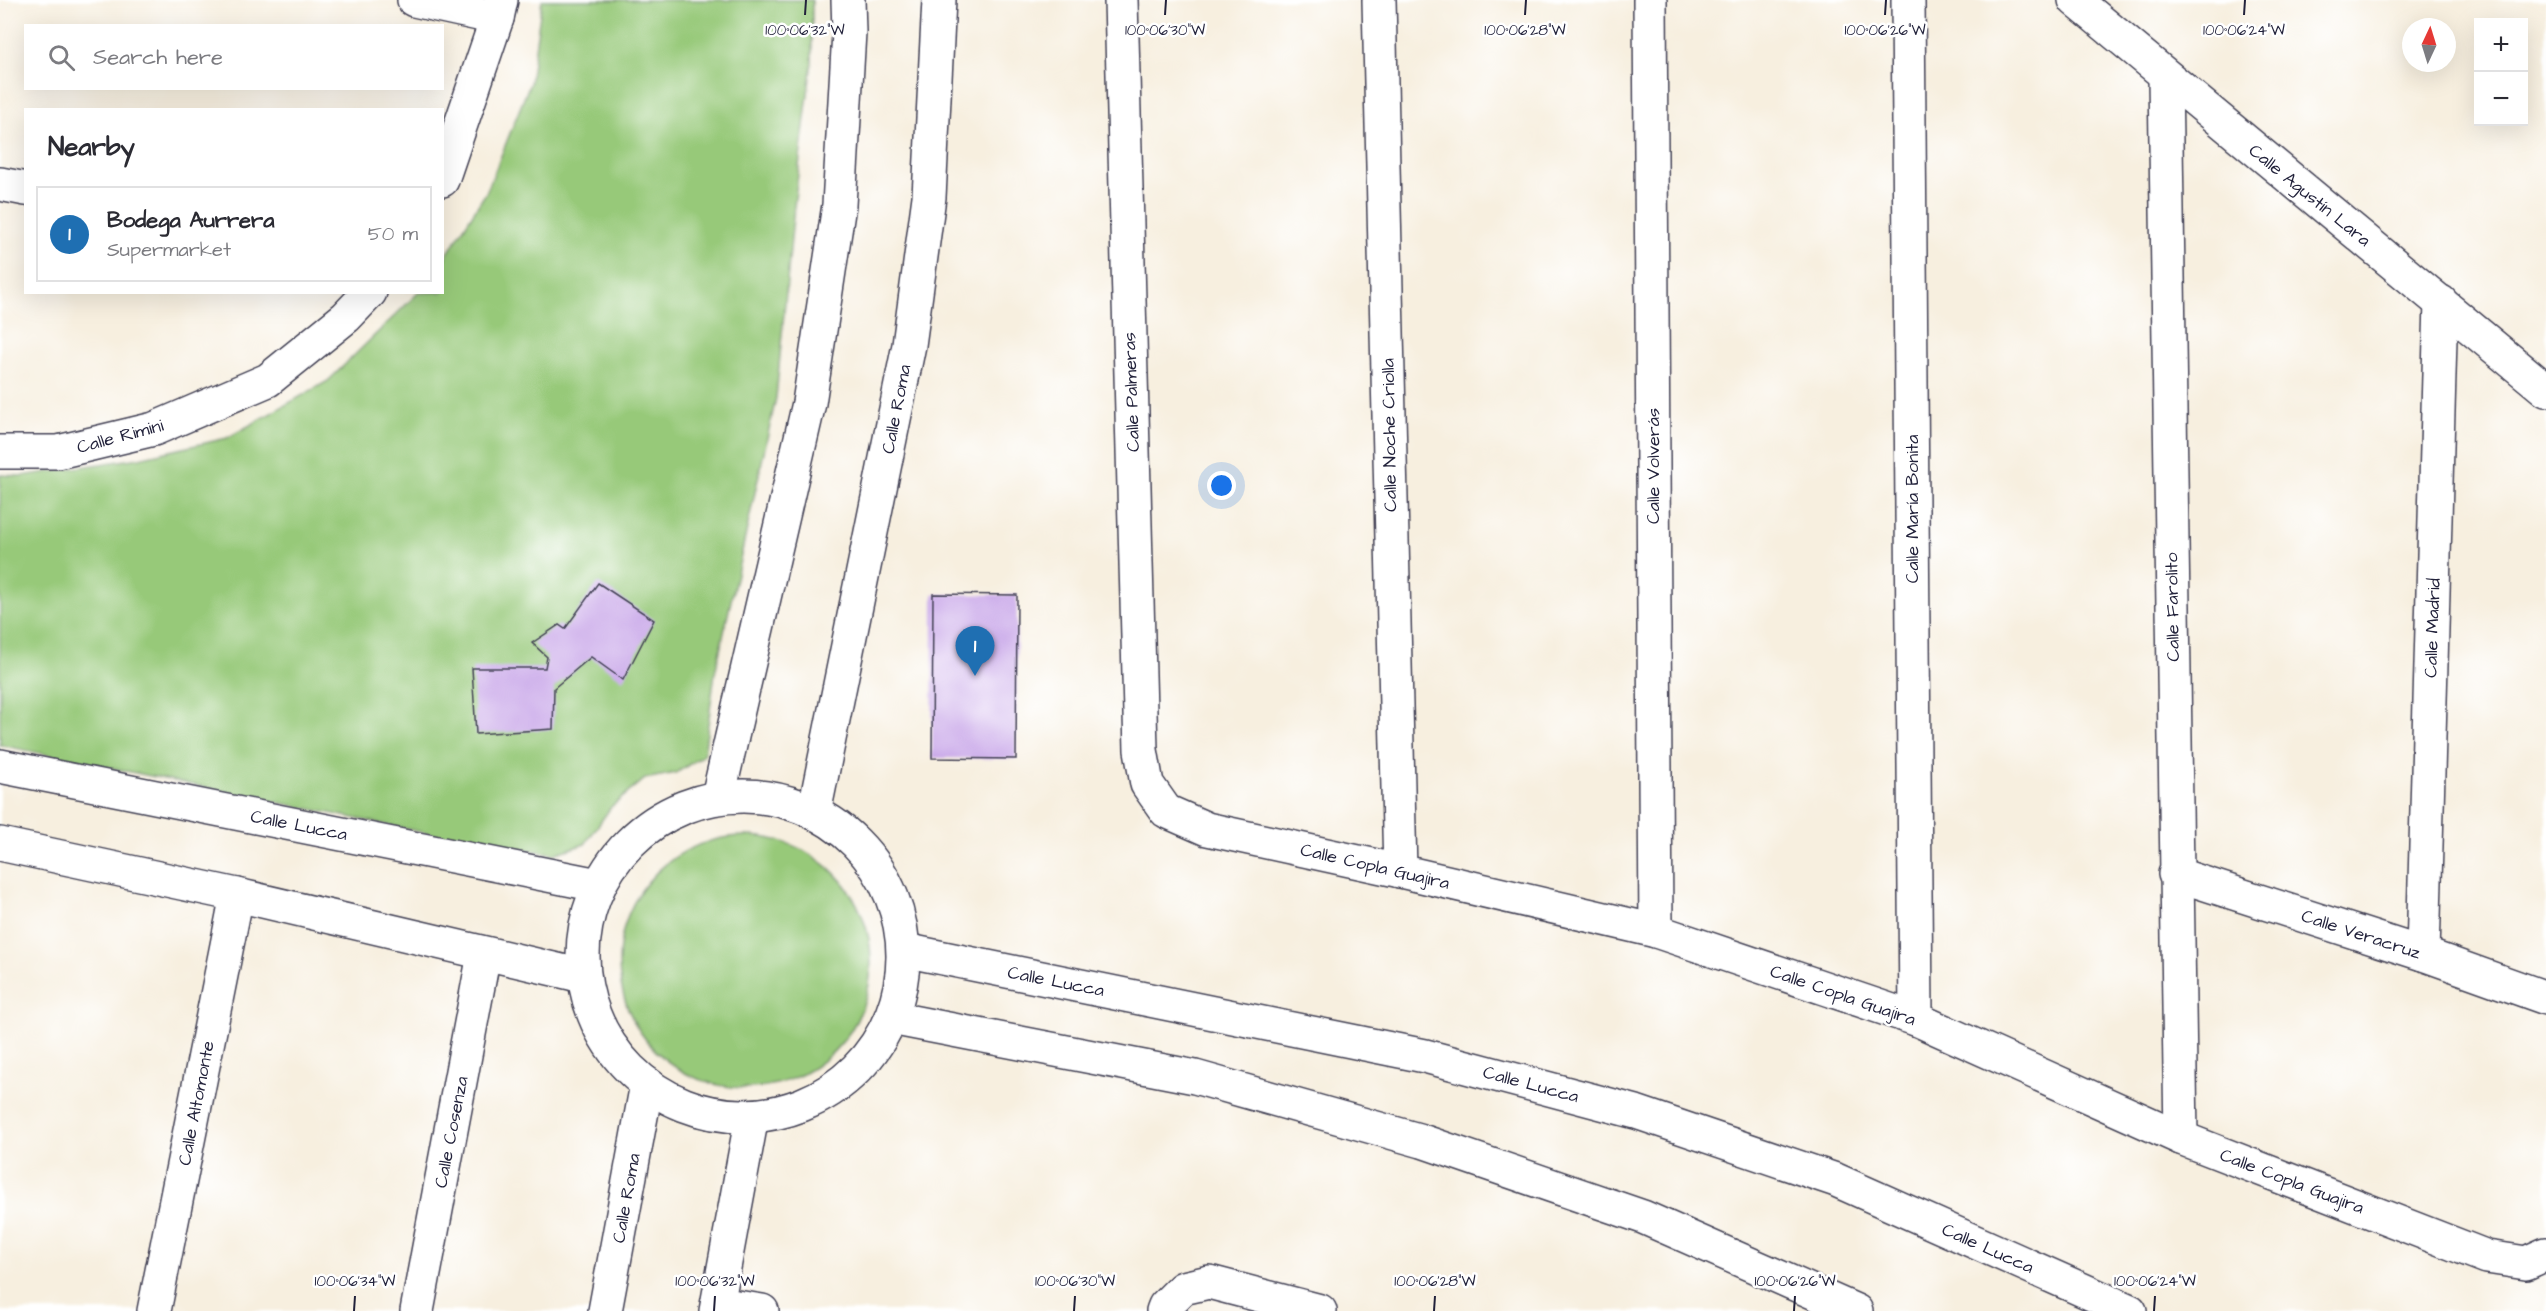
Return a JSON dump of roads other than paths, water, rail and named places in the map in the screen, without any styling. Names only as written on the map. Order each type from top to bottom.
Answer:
[{"type":"street","points":[[414,0],[499,9],[444,174]]},
{"type":"street","points":[[718,797],[809,403],[839,206],[849,32],[848,0]]},
{"type":"street","name":"Calle Roma","points":[[814,813],[909,345],[929,197],[939,0]]},
{"type":"street","name":"Calle Palmeras","points":[[1121,0],[1141,750],[1147,784]]},
{"type":"street","name":"Calle Noche Criolla","points":[[1379,0],[1400,871]]},
{"type":"street","name":"Calle Volverás","points":[[1650,0],[1656,932]]},
{"type":"street","name":"Calle María Bonita","points":[[1908,0],[1916,1019]]},
{"type":"street","name":"Calle Agustín Lara","points":[[2075,0],[2165,77],[2546,390]]},
{"type":"street","name":"Calle Farolito","points":[[2165,77],[2175,874],[2181,1138]]},
{"type":"street","points":[[0,184],[24,189]]},
{"type":"street","name":"Calle Rimini","points":[[0,452],[58,452],[154,429],[268,380],[346,317],[367,294]]},
{"type":"street","name":"Calle Madrid","points":[[2423,954],[2441,302]]},
{"type":"street","name":"Calle Lucca","points":[[0,766],[598,885]]},
{"type":"street","name":"Calle Copla Guajira","points":[[1147,784],[1166,811],[1207,828],[1656,932],[1916,1019],[2181,1138],[2487,1257],[2536,1259]]},
{"type":"street","points":[[751,796],[783,801],[814,813],[850,836],[878,869],[896,908],[904,950],[902,985],[891,1018],[869,1056],[836,1087],[796,1107],[752,1116],[715,1114],[679,1103],[647,1084],[616,1055],[594,1017],[583,976],[582,945],[587,915],[598,885],[619,853],[648,827],[681,807],[718,797],[751,796]]},
{"type":"street","points":[[0,844],[237,895],[583,976]]},
{"type":"street","name":"Calle Veracruz","points":[[2175,874],[2423,954],[2546,998]]},
{"type":"street","name":"Calle Altomonte","points":[[154,1311],[237,895]]},
{"type":"street","name":"Calle Lucca","points":[[904,950],[1425,1056],[1636,1112],[1836,1180],[2130,1311]]},
{"type":"street","name":"Calle Cosenza","points":[[417,1311],[484,954]]},
{"type":"street","points":[[891,1018],[1195,1077],[1422,1141],[1643,1217],[1856,1311]]},
{"type":"street","name":"Calle Roma","points":[[605,1311],[647,1084]]},
{"type":"street","points":[[752,1116],[717,1307],[762,1311]]},
{"type":"street","points":[[1164,1308],[1183,1288],[1209,1281],[1320,1311]]},
{"type":"place","name":"Bodega Aurrera","points":[[975,676]]}]
